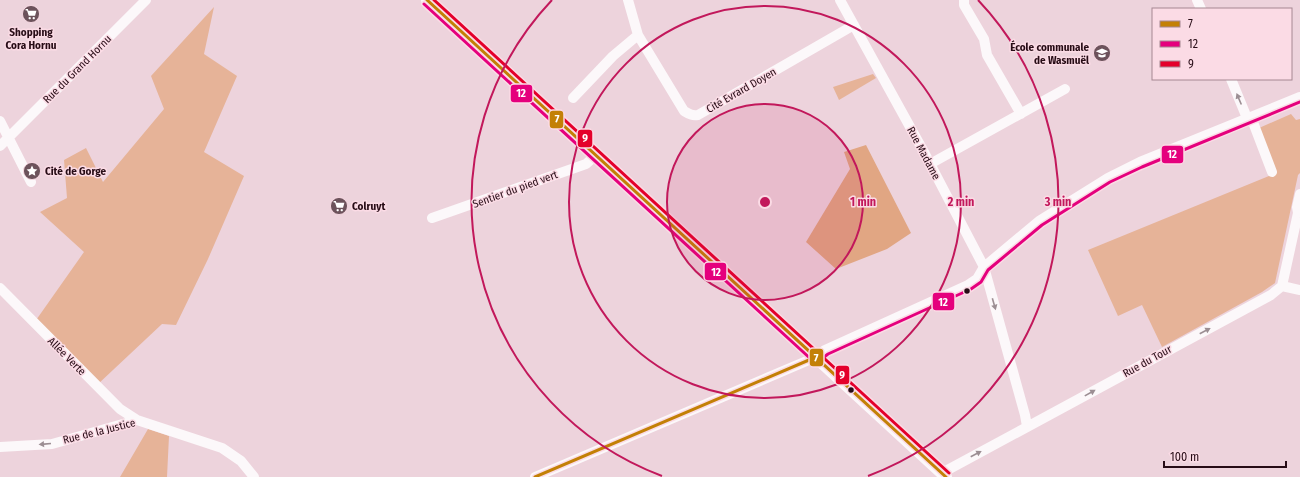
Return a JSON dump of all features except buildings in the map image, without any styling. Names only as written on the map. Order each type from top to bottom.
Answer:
[{"type":"main road","points":[[427,0],[944,475]]},
{"type":"street","name":"Rue du Grand Hornu","points":[[0,146],[146,0]]},
{"type":"street","name":"Cité Evrard Doyen","points":[[628,0],[638,35],[684,111],[694,115],[698,115],[854,25]]},
{"type":"street","name":"Rue Madame","points":[[840,0],[930,164],[984,267],[1027,426]]},
{"type":"street","points":[[964,0],[964,5],[984,39],[987,55],[1021,114]]},
{"type":"street","points":[[573,98],[613,56],[638,35]]},
{"type":"street","points":[[1231,80],[1272,172]]},
{"type":"street","points":[[930,164],[1065,89]]},
{"type":"street","points":[[535,477],[816,357],[825,350],[968,285],[977,279],[984,267],[1039,221],[1108,178],[1140,162],[1300,97]]},
{"type":"street","points":[[0,122],[31,182]]},
{"type":"street","name":"Sentier du pied vert","points":[[432,218],[586,164],[596,155]]},
{"type":"street","points":[[1300,194],[1297,207],[1299,211],[1282,286],[1300,290]]},
{"type":"street","name":"Rue du Tour","points":[[944,475],[1027,426],[1271,295],[1282,286]]},
{"type":"street","name":"Allée Verte","points":[[0,288],[120,409],[137,420]]},
{"type":"street","name":"Rue de la Justice","points":[[0,447],[52,444],[137,420],[222,448],[241,461],[254,477]]},
{"type":"shaded area","points":[[214,7],[204,54],[237,76],[204,152],[244,176],[208,259],[176,325],[162,324],[97,385],[34,323],[84,252],[40,212],[67,198],[64,160],[86,148],[103,182],[164,109],[151,76]]},
{"type":"shaded area","points":[[873,74],[876,78],[839,100],[833,87]]},
{"type":"shaded area","points":[[1291,114],[1296,120],[1300,119],[1300,173],[1298,175],[1275,283],[1262,292],[1162,347],[1142,305],[1118,316],[1088,250],[1276,173],[1259,128]]},
{"type":"shaded area","points":[[866,145],[911,233],[887,249],[836,269],[806,242],[850,169],[844,152]]},
{"type":"shaded area","points":[[148,429],[169,436],[167,477],[120,477]]},
{"type":"transit line","name":"7","points":[[427,0],[946,477]]},
{"type":"transit line","name":"9","points":[[434,0],[949,473]]},
{"type":"transit line","name":"12","points":[[424,4],[813,361]]},
{"type":"transit line","name":"12","points":[[819,361],[828,354],[971,289],[981,282],[988,270],[1042,225],[1110,182],[1142,167],[1300,102]]},
{"type":"transit line","name":"7","points":[[535,477],[816,357]]},
{"type":"place","name":"Shopping Cora Hornu","points":[[31,14]]},
{"type":"place","name":"École communale de Wasmuël","points":[[1102,53]]},
{"type":"place","name":"Cité de Gorge","points":[[32,171]]},
{"type":"place","name":"Colruyt","points":[[339,206]]}]
